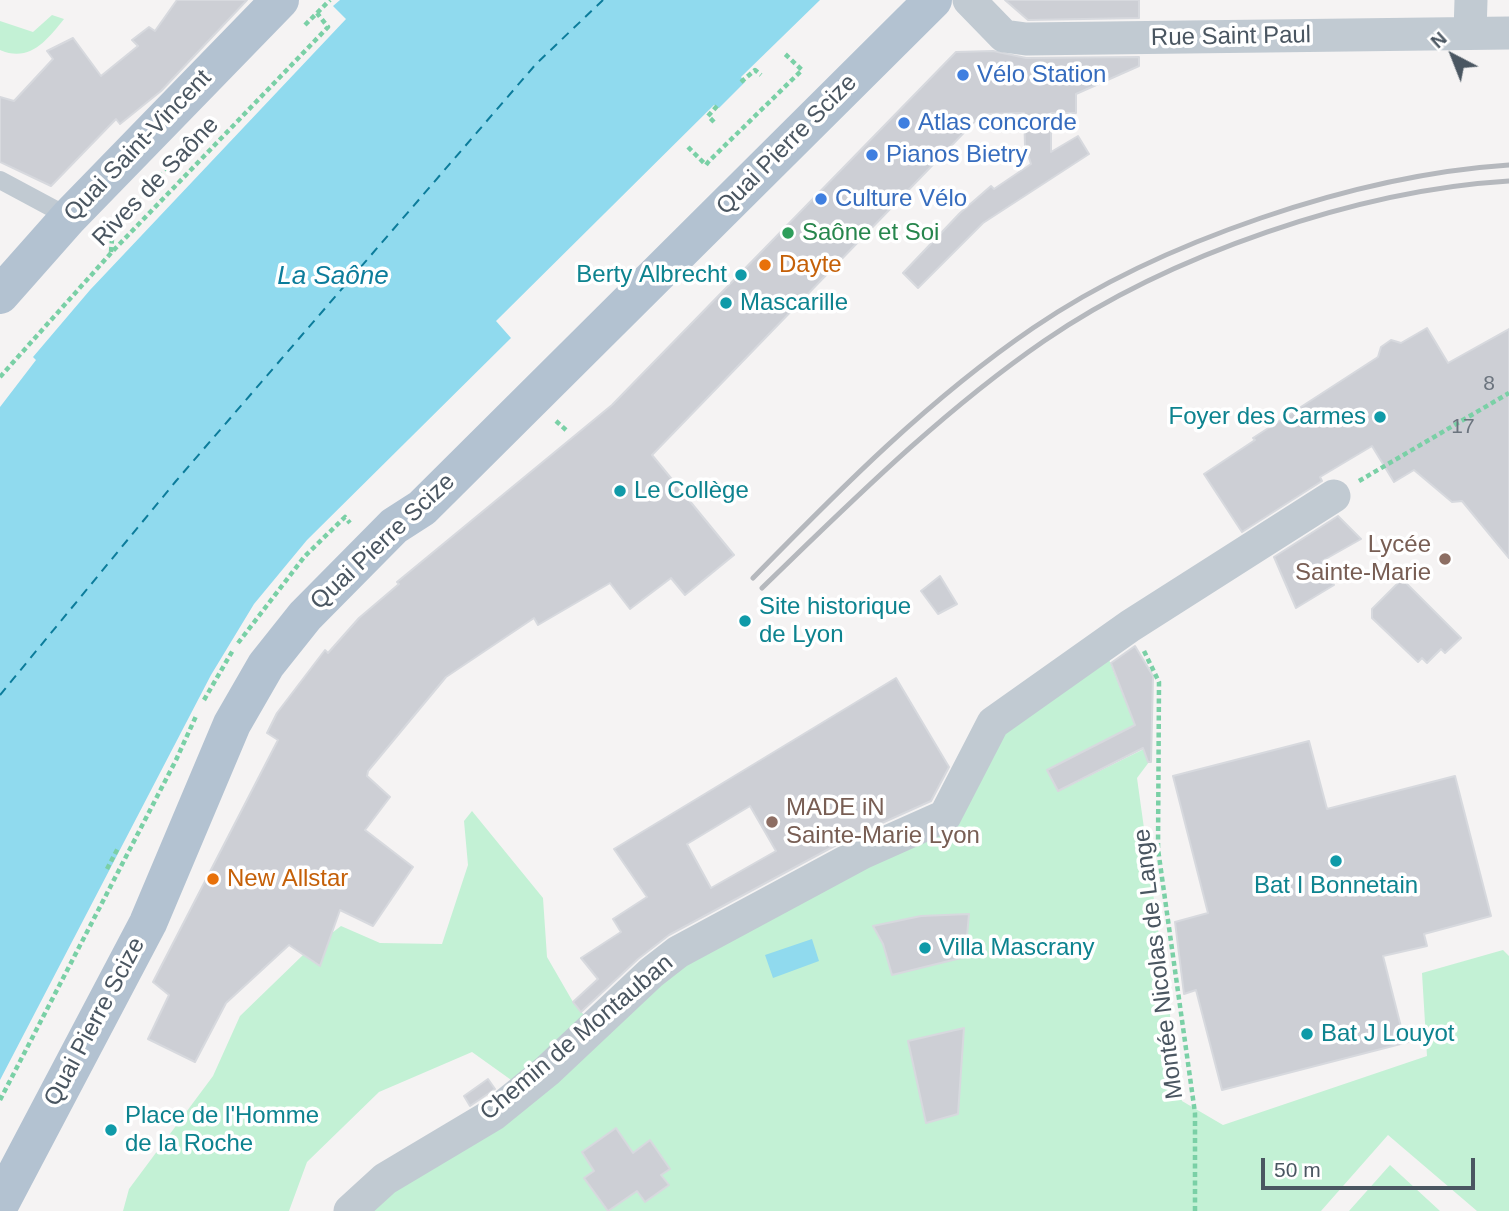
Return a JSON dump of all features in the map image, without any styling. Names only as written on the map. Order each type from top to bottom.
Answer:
[{"type":"main road","name":"Quai Pierre Scize","points":[[0,1204],[148,923],[232,724],[266,665],[305,616],[394,526],[422,508],[933,0]]},
{"type":"main road","name":"Quai Saint-Vincent","points":[[0,295],[69,217],[291,14]]},
{"type":"street","name":"Rue Saint Paul","points":[[969,0],[1004,36],[1026,39],[1509,33]]},
{"type":"street","points":[[1471,0],[1471,33]]},
{"type":"street","name":"Chemin de Montauban","points":[[350,1211],[385,1179],[494,1114],[547,1071],[650,973],[678,952],[862,853],[946,816],[993,723],[1135,634],[1334,496]]},
{"type":"lane","points":[[0,180],[69,217]]},
{"type":"path","points":[[291,14],[317,13],[330,0]]},
{"type":"path","name":"Rives de Saône","points":[[0,377],[2,370],[111,253],[328,27],[317,13]]},
{"type":"path","points":[[688,147],[706,165],[802,70],[784,53]]},
{"type":"path","points":[[741,82],[755,70],[761,75]]},
{"type":"path","points":[[714,122],[708,116],[719,104]]},
{"type":"path","points":[[111,253],[113,226],[185,150]]},
{"type":"path","points":[[1334,496],[1509,393]]},
{"type":"path","name":"Montée Nicolas de Lange","points":[[1135,634],[1159,682],[1158,849],[1195,1113],[1195,1211]]},
{"type":"path","points":[[0,1100],[176,761]]},
{"type":"path","points":[[107,869],[118,848]]},
{"type":"path","points":[[113,858],[123,863]]},
{"type":"green space","points":[[52,15],[64,19],[37,47],[20,54],[0,50],[0,21],[33,32]]},
{"type":"green space","points":[[1106,652],[1135,725],[1047,770],[1059,791],[1152,745],[1149,762],[1137,778],[1182,1101],[1223,1125],[1427,1056],[1422,973],[1503,950],[1509,956],[1509,1211],[1477,1211],[1388,1135],[1321,1211],[366,1211],[664,973],[943,827],[999,736]]},
{"type":"green space","points":[[472,811],[543,898],[547,957],[573,1002],[589,1021],[514,1082],[472,1052],[379,1092],[307,1162],[289,1211],[123,1211],[129,1189],[213,1076],[240,1016],[303,955],[341,926],[380,943],[442,944],[468,865],[464,821]]},
{"type":"green space","points":[[1390,1165],[1440,1211],[1349,1211]]},
{"type":"water","name":"La Saône","points":[[340,0],[820,0],[741,77],[745,82],[719,108],[714,105],[496,321],[511,338],[307,540],[254,604],[211,675],[0,1080],[0,407],[36,360],[33,357],[90,290],[346,19],[333,6]]},
{"type":"water","points":[[812,939],[819,961],[773,978],[765,955]]},
{"type":"building","points":[[177,0],[247,0],[161,91],[120,124],[116,119],[51,186],[0,162],[0,97],[14,101],[53,59],[47,51],[73,38],[101,76],[138,46],[132,40],[149,27],[155,31]]},
{"type":"building","points":[[1005,0],[1139,0],[1139,18],[1028,20]]},
{"type":"building","points":[[993,51],[1026,58],[1139,57],[1139,66],[1076,94],[1076,113],[1051,113],[1051,152],[1078,136],[1089,154],[983,223],[918,288],[903,273],[960,213],[991,186],[994,189],[1031,164],[1025,145],[1024,113],[982,114],[652,455],[734,555],[685,595],[671,578],[630,609],[610,583],[538,625],[534,618],[446,677],[368,771],[367,776],[390,797],[365,830],[413,867],[373,926],[340,910],[320,966],[289,945],[226,1003],[195,1062],[148,1039],[169,995],[153,982],[278,740],[267,733],[277,713],[325,650],[328,653],[359,618],[399,584],[397,582],[612,405],[956,52]]},
{"type":"building","points":[[1427,328],[1448,363],[1509,329],[1509,558],[1462,501],[1452,502],[1414,470],[1394,482],[1372,446],[1320,477],[1322,481],[1242,532],[1204,474],[1255,440],[1253,438],[1378,357],[1381,347],[1391,340],[1401,343]]},
{"type":"building","points":[[1338,516],[1361,539],[1322,561],[1334,585],[1296,608],[1274,557]]},
{"type":"building","points":[[940,576],[957,604],[938,614],[921,591]]},
{"type":"building","points":[[1402,579],[1461,638],[1445,653],[1441,649],[1427,663],[1422,658],[1418,662],[1372,618],[1372,609]]},
{"type":"building","points":[[1135,646],[1153,676],[1151,762],[1148,762],[1143,748],[1058,791],[1047,770],[1135,725],[1111,663]]},
{"type":"building","name":"MADE iN Sainte-Marie Lyon","points":[[896,678],[949,767],[931,801],[853,836],[669,935],[638,959],[581,1012],[573,1002],[598,979],[581,958],[621,932],[613,919],[647,897],[614,849]],"holes":[[[750,806],[776,851],[711,888],[687,844]]]},
{"type":"building","name":"Bat I Bonnetain","points":[[1309,741],[1327,809],[1455,776],[1491,916],[1424,934],[1427,946],[1383,956],[1401,1027],[1420,1039],[1222,1090],[1196,990],[1184,994],[1175,922],[1208,913],[1173,776]]},
{"type":"building","name":"Villa Mascrany","points":[[969,914],[965,957],[892,975],[883,944],[873,926],[921,916]]},
{"type":"building","points":[[964,1028],[958,1114],[926,1123],[908,1041]]},
{"type":"building","points":[[488,1079],[495,1089],[470,1106],[464,1096]]},
{"type":"building","points":[[616,1128],[633,1153],[650,1140],[670,1169],[661,1175],[669,1185],[645,1202],[637,1191],[608,1211],[584,1178],[594,1171],[582,1152]]},
{"type":"ferry route","points":[[0,695],[176,481],[536,64],[603,0]]},
{"type":"railway","points":[[753,578],[853,478],[958,384],[1033,328],[1083,297],[1199,241],[1324,198],[1450,171],[1509,165]]},
{"type":"railway","points":[[762,588],[933,427],[1006,368],[1094,310],[1148,281],[1206,255],[1328,213],[1451,187],[1509,181]]},
{"type":"place","name":"Vélo Station","points":[[963,75]]},
{"type":"place","name":"Atlas concorde","points":[[904,123]]},
{"type":"place","name":"Pianos Bietry","points":[[872,155]]},
{"type":"place","name":"Culture Vélo","points":[[821,199]]},
{"type":"place","name":"Saône et Soi","points":[[788,233]]},
{"type":"place","name":"Dayte","points":[[765,265]]},
{"type":"place","name":"Berty Albrecht","points":[[741,275]]},
{"type":"place","name":"Mascarille","points":[[726,303]]},
{"type":"place","name":"Foyer des Carmes","points":[[1380,417]]},
{"type":"place","name":"Le Collège","points":[[620,491]]},
{"type":"place","name":"Lycée Sainte-Marie","points":[[1445,559]]},
{"type":"place","name":"Site historique de Lyon","points":[[745,621]]},
{"type":"place","name":"MADE iN Sainte-Marie Lyon","points":[[772,822]]},
{"type":"place","name":"Bat I Bonnetain","points":[[1336,861]]},
{"type":"place","name":"New Allstar","points":[[213,879]]},
{"type":"place","name":"Villa Mascrany","points":[[925,948]]},
{"type":"place","name":"Bat J Louyot","points":[[1307,1034]]},
{"type":"place","name":"Place de l'Homme de la Roche","points":[[111,1130]]}]
